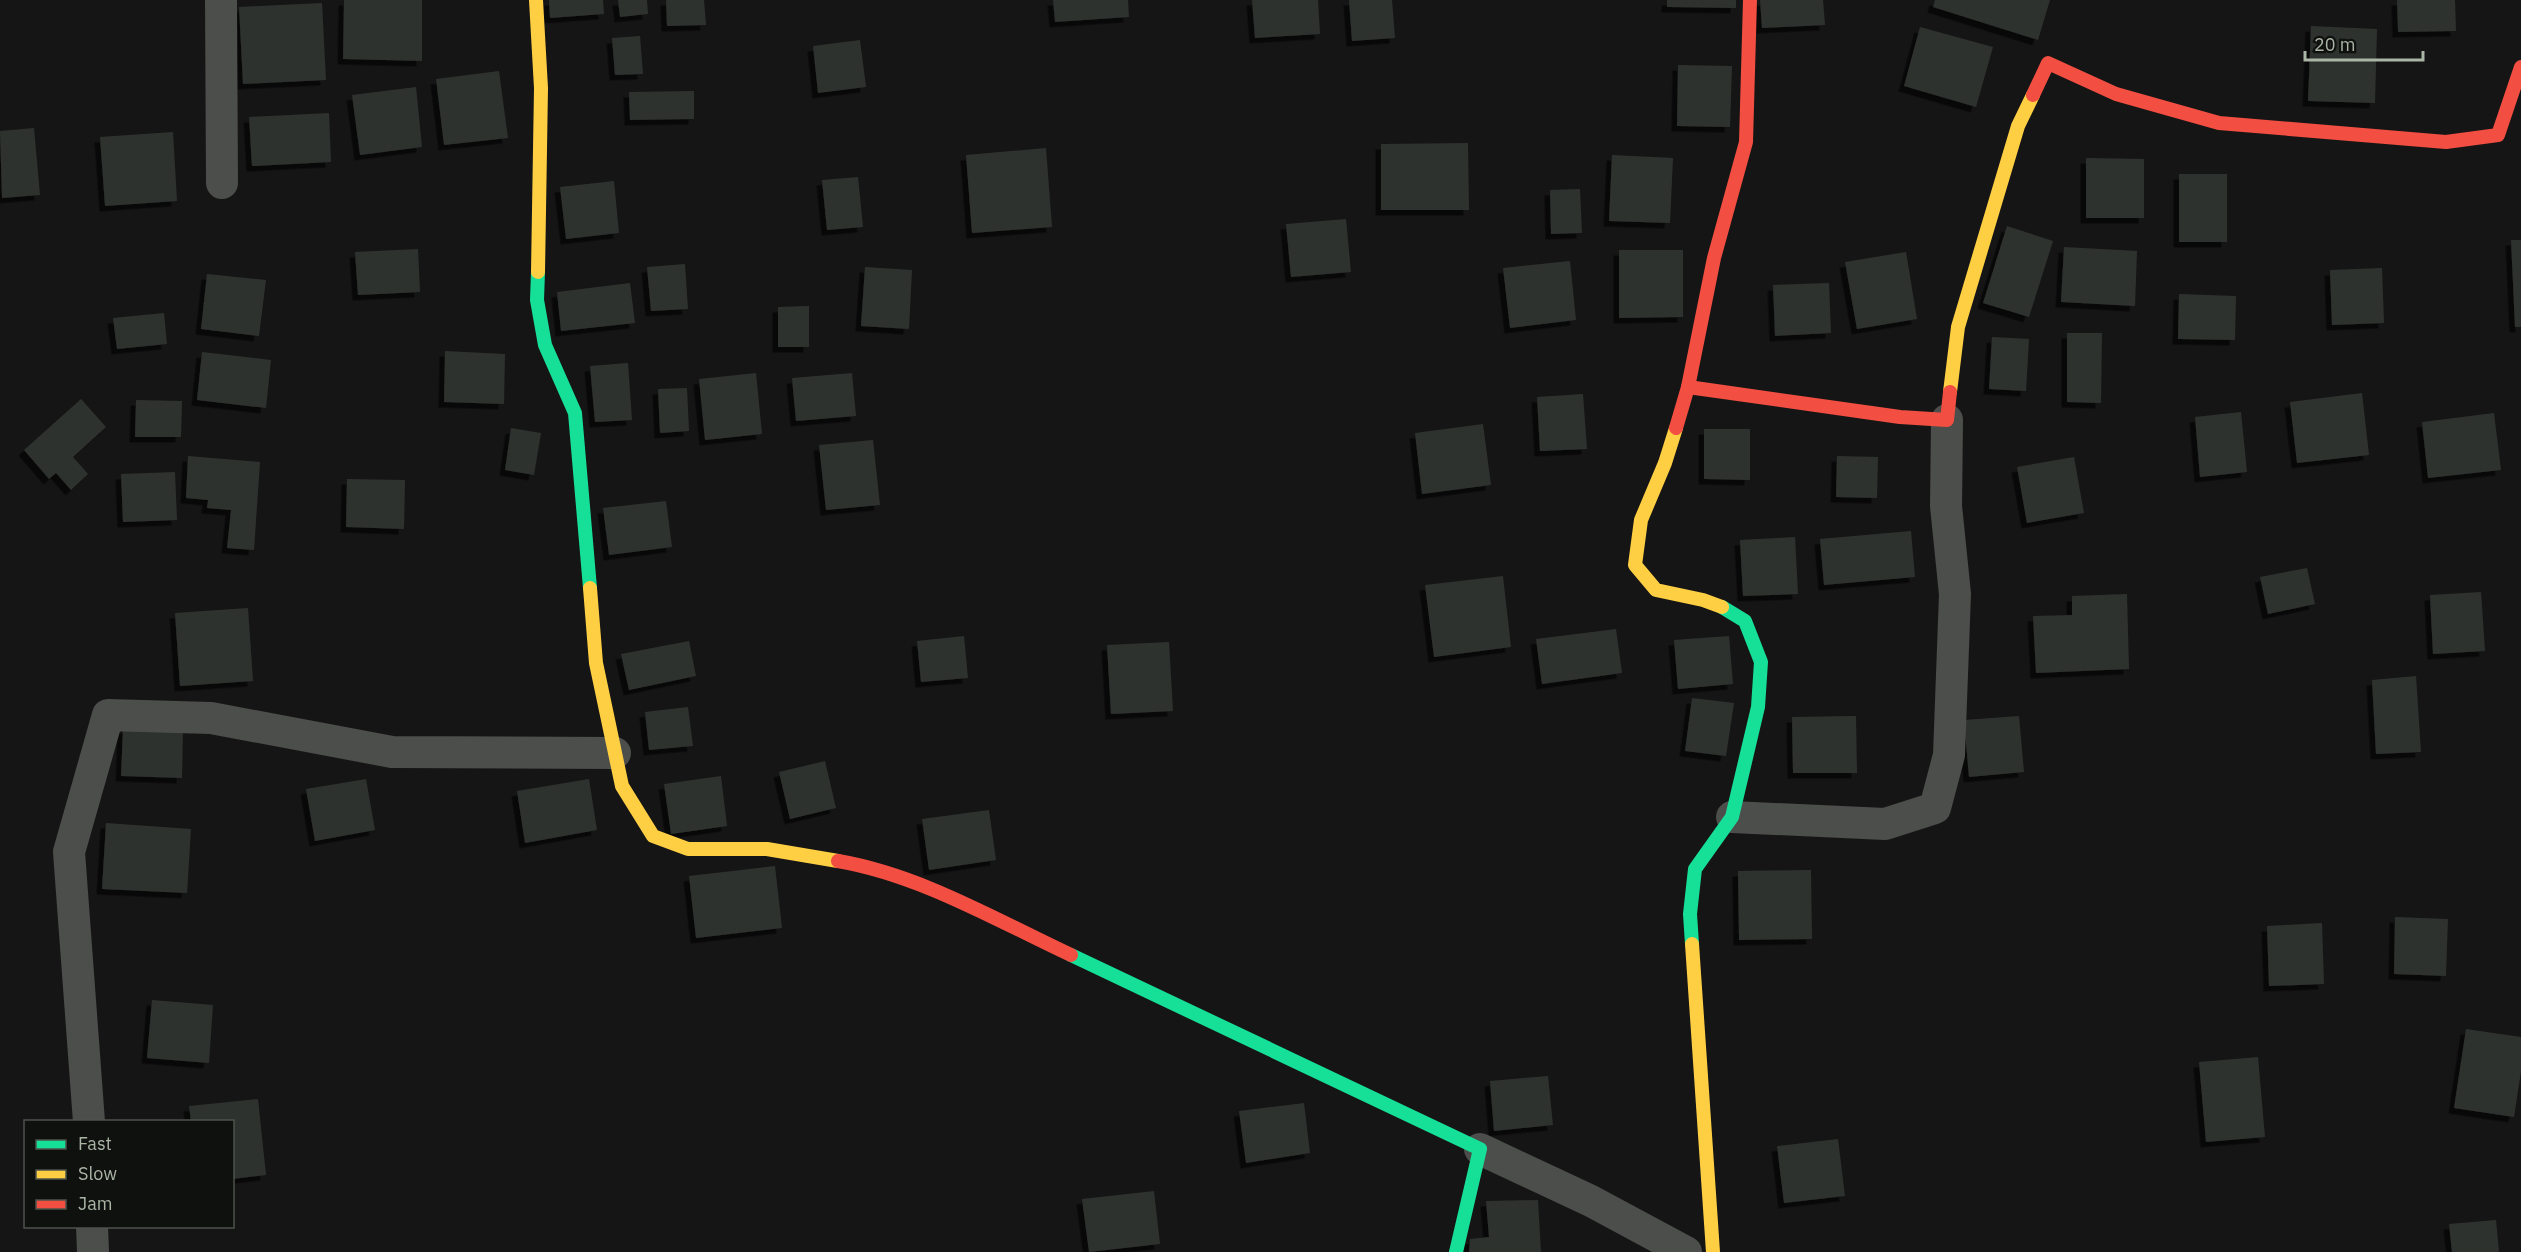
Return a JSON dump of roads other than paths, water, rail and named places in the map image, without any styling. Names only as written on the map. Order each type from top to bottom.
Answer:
[{"type":"street","points":[[221,0],[222,183]]},
{"type":"street","points":[[536,0],[541,88],[537,300],[545,345],[575,413],[596,663],[622,786],[653,836],[688,849],[766,849],[868,866],[936,891],[1591,1201],[1686,1252]]},
{"type":"street","points":[[1713,1252],[1690,914],[1695,869],[1732,817],[1758,707],[1761,662],[1745,621],[1729,610],[1703,600],[1656,590],[1635,565],[1641,520],[1665,463],[1688,387],[1714,258],[1746,142],[1750,0]]},
{"type":"street","points":[[1732,817],[1886,824],[1935,808],[1949,755],[1955,594],[1946,506],[1947,420],[1958,327],[2018,126],[2048,63],[2116,94],[2219,123],[2446,142],[2498,135],[2521,67]]},
{"type":"street","points":[[1688,387],[1900,417],[1947,420]]},
{"type":"street","points":[[88,1120],[69,852],[108,715],[211,718],[392,752],[615,753]]},
{"type":"street","points":[[1456,1252],[1480,1149]]},
{"type":"street","points":[[92,1228],[93,1252]]}]
